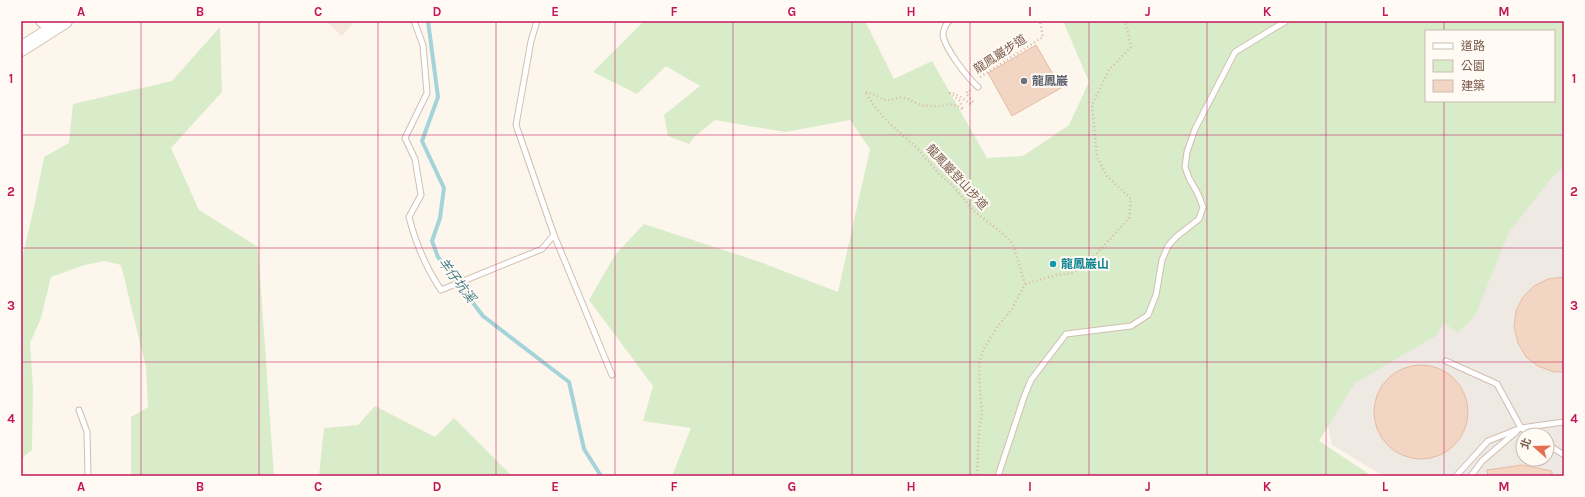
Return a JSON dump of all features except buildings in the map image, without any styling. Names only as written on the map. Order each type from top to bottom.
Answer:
[{"type":"main road","points":[[21,49],[65,21]]},
{"type":"street","points":[[41,21],[52,30]]},
{"type":"lane","points":[[414,21],[423,45],[427,93],[405,138],[415,159],[421,195],[409,217],[414,238],[427,269],[440,290],[542,249],[554,235]]},
{"type":"lane","points":[[537,21],[516,125],[554,235],[612,375]]},
{"type":"lane","points":[[949,21],[943,34],[947,45],[959,66],[978,87]]},
{"type":"lane","points":[[998,476],[1031,380],[1066,334],[1131,326],[1148,315],[1156,295],[1162,260],[1168,246],[1176,237],[1199,219],[1204,207],[1185,167],[1187,152],[1195,129],[1235,52],[1286,21]]},
{"type":"lane","points":[[1446,361],[1497,384],[1520,427]]},
{"type":"lane","points":[[78,410],[87,432],[88,476]]},
{"type":"lane","points":[[1528,427],[1564,422]]},
{"type":"lane","points":[[1456,476],[1488,441],[1515,430]]},
{"type":"lane","points":[[1471,476],[1482,461],[1515,433]]},
{"type":"lane","points":[[1555,449],[1564,455]]},
{"type":"path","name":"龍鳳巖步道","points":[[973,83],[982,75],[1043,37],[1040,21]]},
{"type":"path","points":[[977,476],[979,432],[982,413],[979,364],[983,350],[997,327],[1012,309],[1025,284],[1056,275],[1072,273],[1088,263],[1129,218],[1131,199],[1107,176],[1097,157],[1092,105],[1109,70],[1131,47],[1125,21]]},
{"type":"path","name":"龍鳳巖登山步道","points":[[978,87],[974,95],[969,90],[966,92],[973,102],[971,104],[952,92],[950,94],[960,101],[962,110],[958,105],[952,103],[945,106],[921,106],[905,98],[897,97],[889,100],[880,98],[873,93],[865,92],[887,121],[918,149],[939,174],[951,184],[974,212],[1004,234],[1013,244],[1025,284]]},
{"type":"shaded area","points":[[326,21],[355,21],[342,36]]},
{"type":"shaded area","points":[[1564,143],[1564,476],[1384,476],[1332,445],[1327,420],[1331,404]]},
{"type":"green space","points":[[644,21],[865,21],[894,79],[932,61],[987,158],[1023,156],[1069,125],[1089,82],[1063,21],[1564,21],[1564,167],[1552,177],[1508,234],[1475,316],[1458,333],[1444,323],[1436,336],[1355,383],[1319,441],[1372,476],[672,476],[691,428],[643,421],[653,386],[589,300],[615,255],[644,224],[760,262],[838,292],[870,149],[850,120],[785,132],[715,120],[694,137],[689,144],[668,136],[664,115],[700,86],[666,66],[637,94],[593,72]]},
{"type":"green space","points":[[220,27],[222,92],[171,148],[199,210],[258,247],[274,476],[131,476],[131,417],[148,407],[146,367],[121,265],[105,261],[84,265],[51,277],[41,318],[30,343],[33,389],[32,450],[21,459],[21,264],[44,157],[69,143],[73,104],[172,81]]},
{"type":"green space","points":[[375,406],[435,437],[454,418],[512,476],[319,476],[324,428],[358,425]]},
{"type":"waterway","name":"羊仔坑溪","points":[[428,21],[438,97],[422,141],[444,188],[440,218],[432,241],[438,257],[483,316],[569,382],[584,449],[601,476]]},
{"type":"place","name":"龍鳳巖","points":[[1024,81]]},
{"type":"place","name":"龍鳳巖山","points":[[1053,264]]}]
